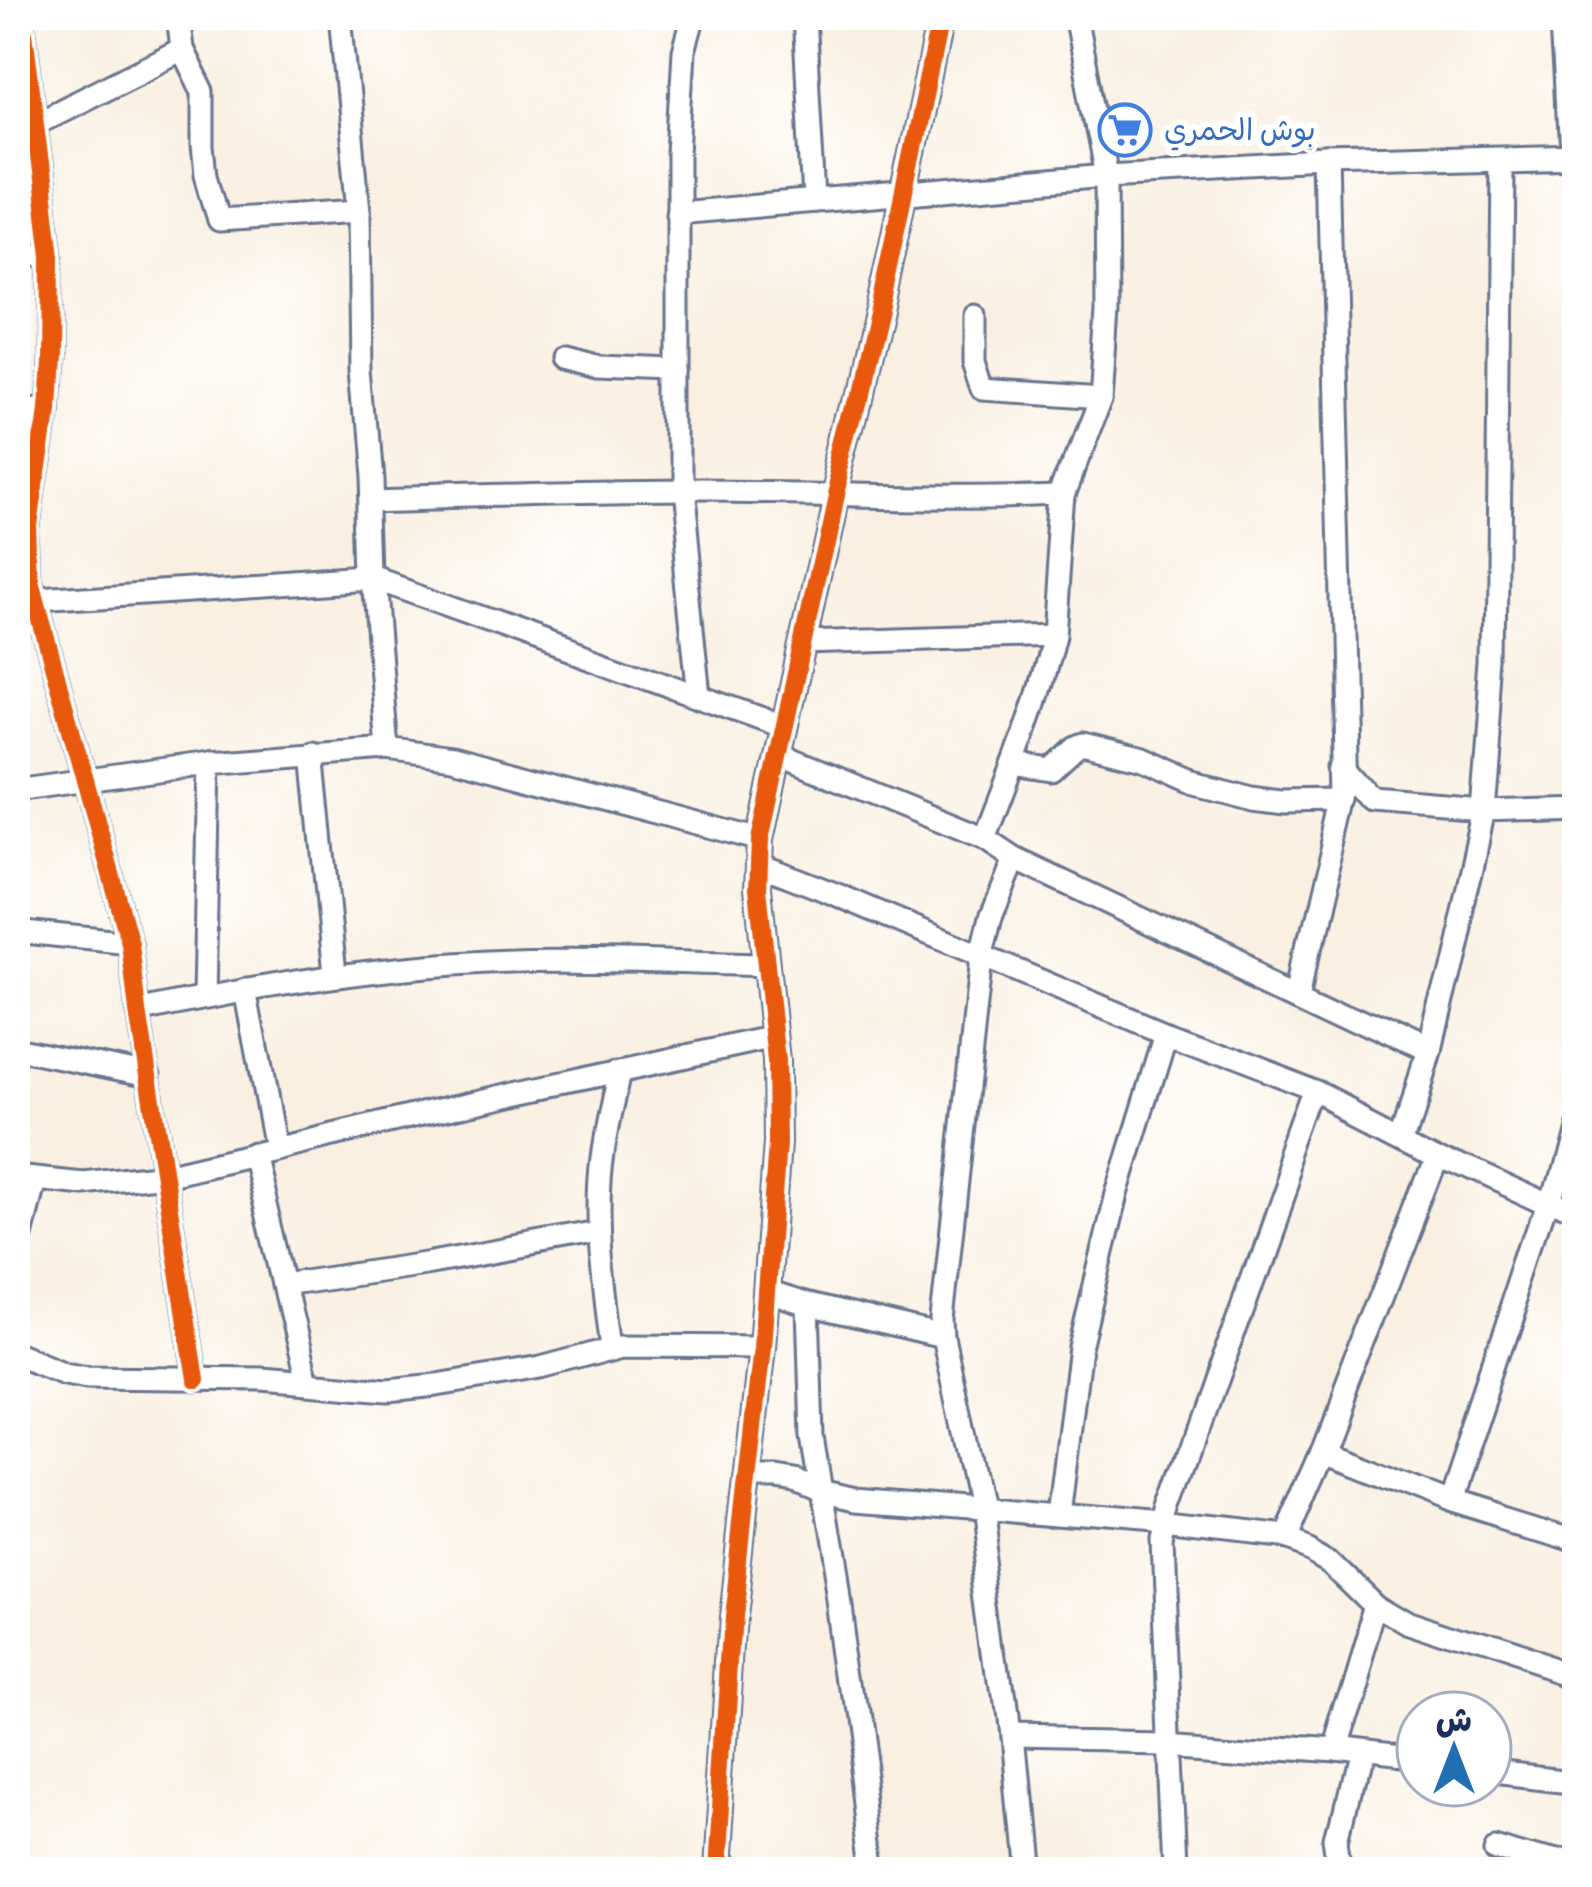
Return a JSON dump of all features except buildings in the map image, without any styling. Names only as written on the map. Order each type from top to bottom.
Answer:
[{"type":"street","points":[[22,15],[25,125],[51,256],[47,410],[23,565],[38,601],[130,943],[196,1378]]},
{"type":"street","points":[[178,15],[182,49],[202,92],[202,147],[219,220],[359,211]]},
{"type":"street","points":[[340,15],[359,211],[361,371],[387,748]]},
{"type":"street","points":[[694,15],[682,71],[677,213],[678,492],[699,696]]},
{"type":"street","points":[[805,15],[814,202]]},
{"type":"street","points":[[716,1872],[728,1660],[762,1347],[777,1144],[759,852],[941,15]]},
{"type":"street","points":[[985,839],[1054,635],[1064,493],[1101,396],[1107,313],[1106,176],[1075,15]]},
{"type":"street","points":[[677,213],[1106,176],[1574,157],[1564,15]]},
{"type":"street","points":[[25,125],[182,49]]},
{"type":"street","points":[[1400,1134],[1428,1054],[1484,812],[1495,642],[1500,160]]},
{"type":"street","points":[[1299,991],[1344,800],[1329,164]]},
{"type":"street","points":[[15,254],[51,256]]},
{"type":"street","points":[[975,316],[975,361],[984,388],[1101,396]]},
{"type":"street","points":[[560,358],[599,367],[678,370]]},
{"type":"street","points":[[15,411],[47,410]]},
{"type":"street","points":[[372,499],[678,492],[1064,493]]},
{"type":"street","points":[[38,601],[373,579],[785,727]]},
{"type":"street","points":[[803,643],[1054,635]]},
{"type":"street","points":[[1014,764],[1052,770],[1083,744],[1144,759],[1196,782],[1254,797],[1344,800]]},
{"type":"street","points":[[15,790],[313,753],[387,748],[452,758],[759,852],[840,896],[981,958],[1318,1093],[1577,1218]]},
{"type":"street","points":[[313,753],[334,974]]},
{"type":"street","points":[[779,755],[985,839],[1016,859],[1428,1054]]},
{"type":"street","points":[[204,998],[209,763]]},
{"type":"street","points":[[1343,766],[1375,802],[1484,812],[1577,808]]},
{"type":"street","points":[[1016,859],[991,917],[981,958],[943,1337],[979,1508],[1022,1872]]},
{"type":"street","points":[[15,931],[130,943]]},
{"type":"street","points":[[138,1012],[334,974],[510,961],[767,965]]},
{"type":"street","points":[[245,990],[284,1286],[307,1382]]},
{"type":"street","points":[[1059,1515],[1080,1347],[1117,1195],[1166,1034]]},
{"type":"street","points":[[15,1260],[25,1179],[84,1184],[165,1175],[774,1037]]},
{"type":"street","points":[[15,1048],[149,1075]]},
{"type":"street","points":[[612,1347],[598,1233],[600,1175],[619,1070]]},
{"type":"street","points":[[1176,1872],[1162,1564],[1166,1525],[1318,1093]]},
{"type":"street","points":[[1449,1502],[1548,1205],[1577,1095]]},
{"type":"street","points":[[1285,1539],[1438,1154]]},
{"type":"street","points":[[284,1286],[598,1233]]},
{"type":"street","points":[[767,1292],[943,1337]]},
{"type":"street","points":[[808,1305],[812,1437],[839,1600],[874,1872]]},
{"type":"street","points":[[15,1353],[87,1377],[307,1382],[388,1390],[557,1364],[612,1347],[762,1347]]},
{"type":"street","points":[[1323,1452],[1449,1502],[1577,1541]]},
{"type":"street","points":[[746,1478],[777,1478],[856,1499],[1285,1539],[1330,1560],[1376,1604],[1407,1622],[1577,1678]]},
{"type":"street","points":[[1330,1752],[1376,1604]]},
{"type":"street","points":[[1009,1737],[1168,1740],[1394,1760]]},
{"type":"street","points":[[1341,1872],[1337,1842],[1358,1756]]},
{"type":"street","points":[[1514,1775],[1577,1783]]},
{"type":"street","points":[[1499,1845],[1577,1868]]},
{"type":"cycle path","points":[[22,15],[51,256],[47,410],[30,530],[32,588],[130,943],[196,1379]]},
{"type":"cycle path","points":[[716,1872],[732,1615],[762,1347],[777,1143],[776,1061],[758,888],[760,840],[941,15]]},
{"type":"place","name":"بوش الحمري","points":[[1125,130]]}]
